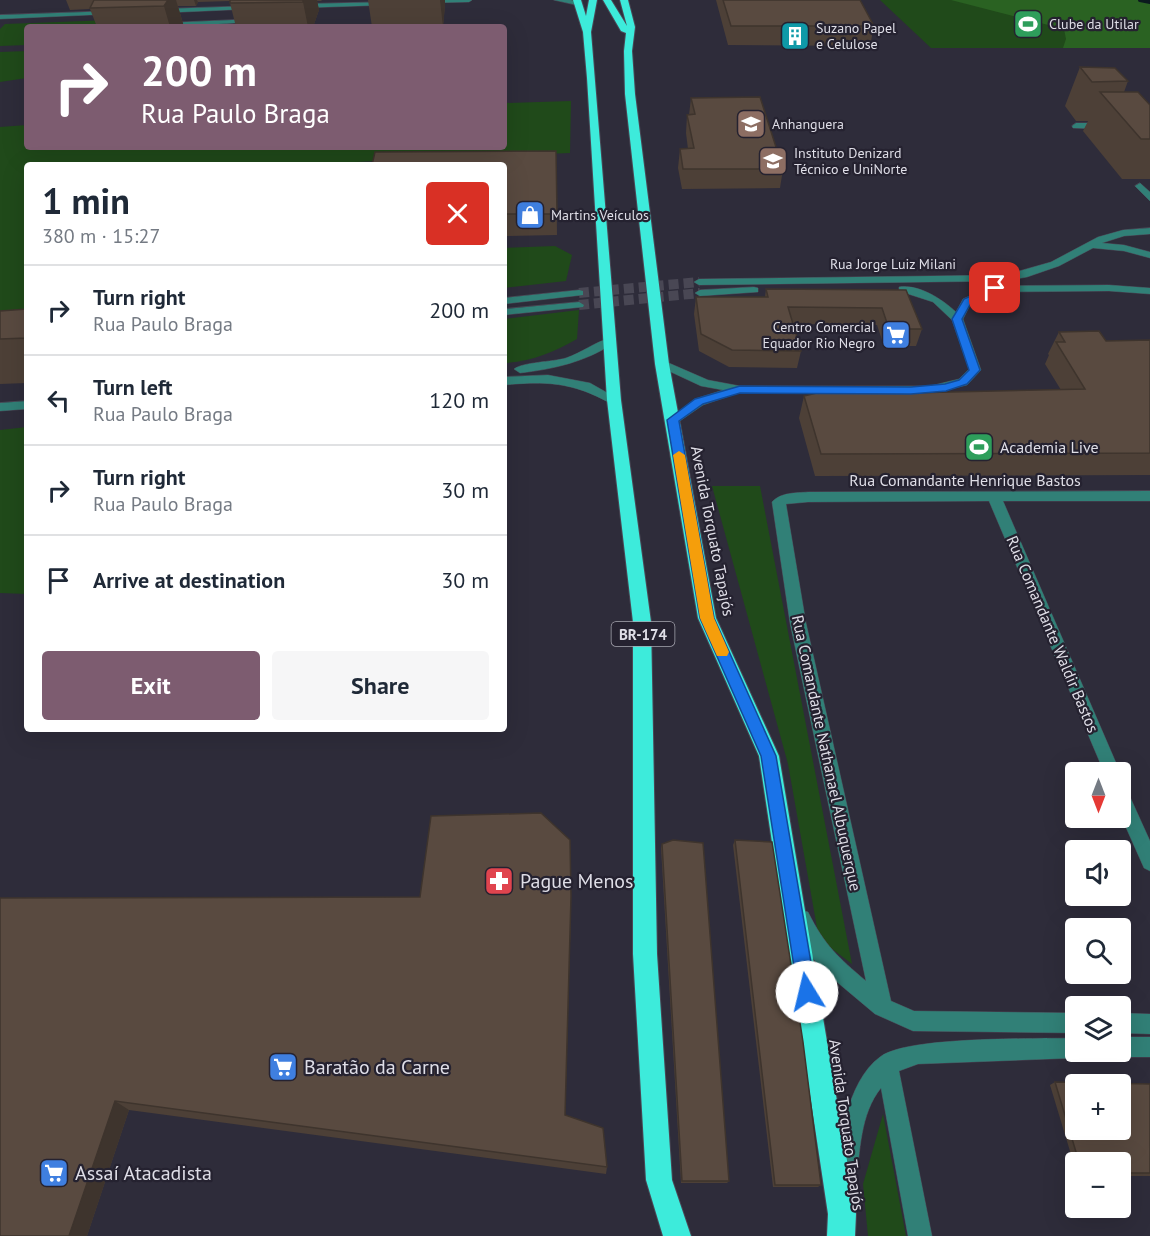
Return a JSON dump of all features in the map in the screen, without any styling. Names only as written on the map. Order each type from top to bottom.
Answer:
[{"type":"highway","points":[[587,32],[593,0]]},
{"type":"highway","points":[[608,0],[629,38]]},
{"type":"highway","name":"Avenida Torquato Tapajós","points":[[624,0],[631,27],[629,38],[630,94],[662,364],[707,618],[769,756],[842,1225]]},
{"type":"highway","name":"BR-174","points":[[577,2],[587,32],[614,400],[642,622],[645,954],[659,1179],[677,1236]]},
{"type":"street","points":[[418,2],[469,0]]},
{"type":"street","points":[[557,0],[577,2]]},
{"type":"street","points":[[162,1],[156,11],[258,7]]},
{"type":"street","points":[[293,3],[396,2]]},
{"type":"street","points":[[0,17],[120,12]]},
{"type":"street","points":[[78,22],[84,14]]},
{"type":"street","points":[[220,24],[267,20]]},
{"type":"street","points":[[1076,126],[1117,126]]},
{"type":"street","points":[[1140,186],[1150,198]]},
{"type":"street","name":"Rua Jorge Luiz Milani","points":[[1150,231],[1123,233],[1089,245],[1055,264],[1023,275],[1005,278],[699,288],[738,290],[1109,288],[1150,291]]},
{"type":"street","points":[[1089,245],[1124,248],[1150,255]]},
{"type":"street","points":[[957,319],[967,301],[995,288]]},
{"type":"street","points":[[662,364],[705,383],[740,390],[911,391],[946,387],[963,382],[975,370],[957,319],[937,300],[903,289]]},
{"type":"street","points":[[507,301],[579,293]]},
{"type":"street","points":[[507,312],[579,305]]},
{"type":"street","points":[[507,371],[570,362],[593,353],[610,341]]},
{"type":"street","points":[[507,381],[540,378],[576,381],[614,400]]},
{"type":"street","points":[[673,420],[699,402],[740,390]]},
{"type":"street","points":[[0,407],[24,405]]},
{"type":"street","name":"Rua Comandante Waldir Bastos","points":[[994,496],[1108,762]]},
{"type":"street","name":"Rua Comandante Henrique Bastos","points":[[781,500],[808,497],[1150,496]]},
{"type":"street","name":"Rua Comandante Nathanael Albuquerque","points":[[781,500],[778,504],[798,623],[882,1007]]},
{"type":"street","points":[[1131,818],[1150,862]]},
{"type":"street","points":[[793,903],[814,945],[832,964],[882,1007],[914,1021],[1065,1023]]},
{"type":"street","points":[[1131,1023],[1150,1024]]},
{"type":"street","points":[[1131,1047],[1150,1047]]},
{"type":"street","points":[[842,1225],[852,1130],[866,1090],[887,1064],[918,1054],[1065,1048]]},
{"type":"street","points":[[887,1064],[920,1236]]},
{"type":"green space","name":"Clube da Utilar","points":[[880,0],[1150,0],[1150,48],[931,48]]},
{"type":"green space","points":[[951,0],[1150,0],[1150,48],[1063,48],[1066,39],[1064,29]]},
{"type":"green space","points":[[111,20],[109,24],[24,24],[24,45],[0,46],[0,29],[5,24]]},
{"type":"green space","points":[[24,51],[24,78],[0,82],[0,52]]},
{"type":"green space","points":[[571,101],[570,153],[356,162],[24,162],[24,332],[0,334],[0,127],[24,125],[24,150],[507,150],[507,103]]},
{"type":"green space","points":[[555,246],[572,255],[566,281],[507,288],[507,248]]},
{"type":"green space","points":[[579,310],[577,339],[542,356],[507,363],[507,319]]},
{"type":"green space","points":[[24,427],[24,594],[0,593],[0,430]]},
{"type":"green space","points":[[712,486],[760,486],[852,964],[819,939],[788,764]]},
{"type":"green space","points":[[883,1114],[906,1236],[868,1236],[863,1184]]},
{"type":"building","points":[[94,0],[168,0],[164,6],[90,8]]},
{"type":"building","points":[[230,0],[303,0],[303,2],[230,3]]},
{"type":"building","points":[[723,0],[860,0],[874,26],[731,26]]},
{"type":"building","points":[[1080,67],[1115,68],[1128,81],[1092,82]]},
{"type":"building","points":[[1100,92],[1138,92],[1150,105],[1150,139],[1141,139]]},
{"type":"building","points":[[760,97],[783,169],[683,169],[680,149],[694,148],[687,115],[695,114],[691,98]]},
{"type":"building","points":[[556,151],[557,214],[507,214],[507,162],[373,162],[375,152]]},
{"type":"building","points":[[766,289],[906,290],[922,329],[889,329],[882,308],[788,307],[801,351],[732,350],[701,334],[696,297],[768,297]]},
{"type":"building","points":[[24,309],[24,338],[0,339],[0,311]]},
{"type":"building","points":[[1099,331],[1106,341],[1150,340],[1150,453],[821,454],[804,396],[821,392],[905,389],[907,393],[1085,389],[1056,342],[1065,342],[1059,332]]},
{"type":"building","name":"Baratão da Carne","points":[[541,813],[570,840],[571,896],[565,1115],[603,1128],[607,1167],[115,1101],[69,1236],[0,1236],[0,898],[420,897],[431,816]]},
{"type":"building","points":[[673,840],[703,843],[729,1181],[682,1181],[662,844]]},
{"type":"building","points":[[735,840],[772,842],[803,1042],[821,1185],[775,1185]]},
{"type":"building","points":[[1055,1082],[1065,1082],[1065,1115]]},
{"type":"building","points":[[1131,1084],[1150,1084],[1150,1173],[1131,1173],[1131,1152],[1076,1152],[1072,1140],[1131,1140]]},
{"type":"waterway","points":[[1140,0],[1150,2]]},
{"type":"tunnel","points":[[579,293],[699,282]]},
{"type":"tunnel","points":[[579,305],[700,293]]},
{"type":"slow traffic","points":[[679,455],[707,618],[722,652]]},
{"type":"place","name":"Clube da Utilar","points":[[1028,24]]},
{"type":"place","name":"Suzano Papel e Celulose","points":[[795,36]]},
{"type":"place","name":"Anhanguera","points":[[751,124]]},
{"type":"place","name":"Instituto Denizard Técnico e UniNorte","points":[[773,161]]},
{"type":"place","name":"Martins Veículos","points":[[530,215]]},
{"type":"place","name":"Centro Comercial Equador Rio Negro","points":[[896,335]]},
{"type":"place","name":"Academia Live","points":[[979,447]]},
{"type":"place","name":"Pague Menos","points":[[499,881]]},
{"type":"place","name":"Baratão da Carne","points":[[283,1067]]},
{"type":"place","name":"Assaí Atacadista","points":[[54,1173]]},
{"type":"route","points":[[807,992],[769,756],[707,618],[673,420],[689,407],[709,397],[740,390],[911,391],[930,390],[963,382],[975,370],[957,319],[967,301],[995,288]]}]
